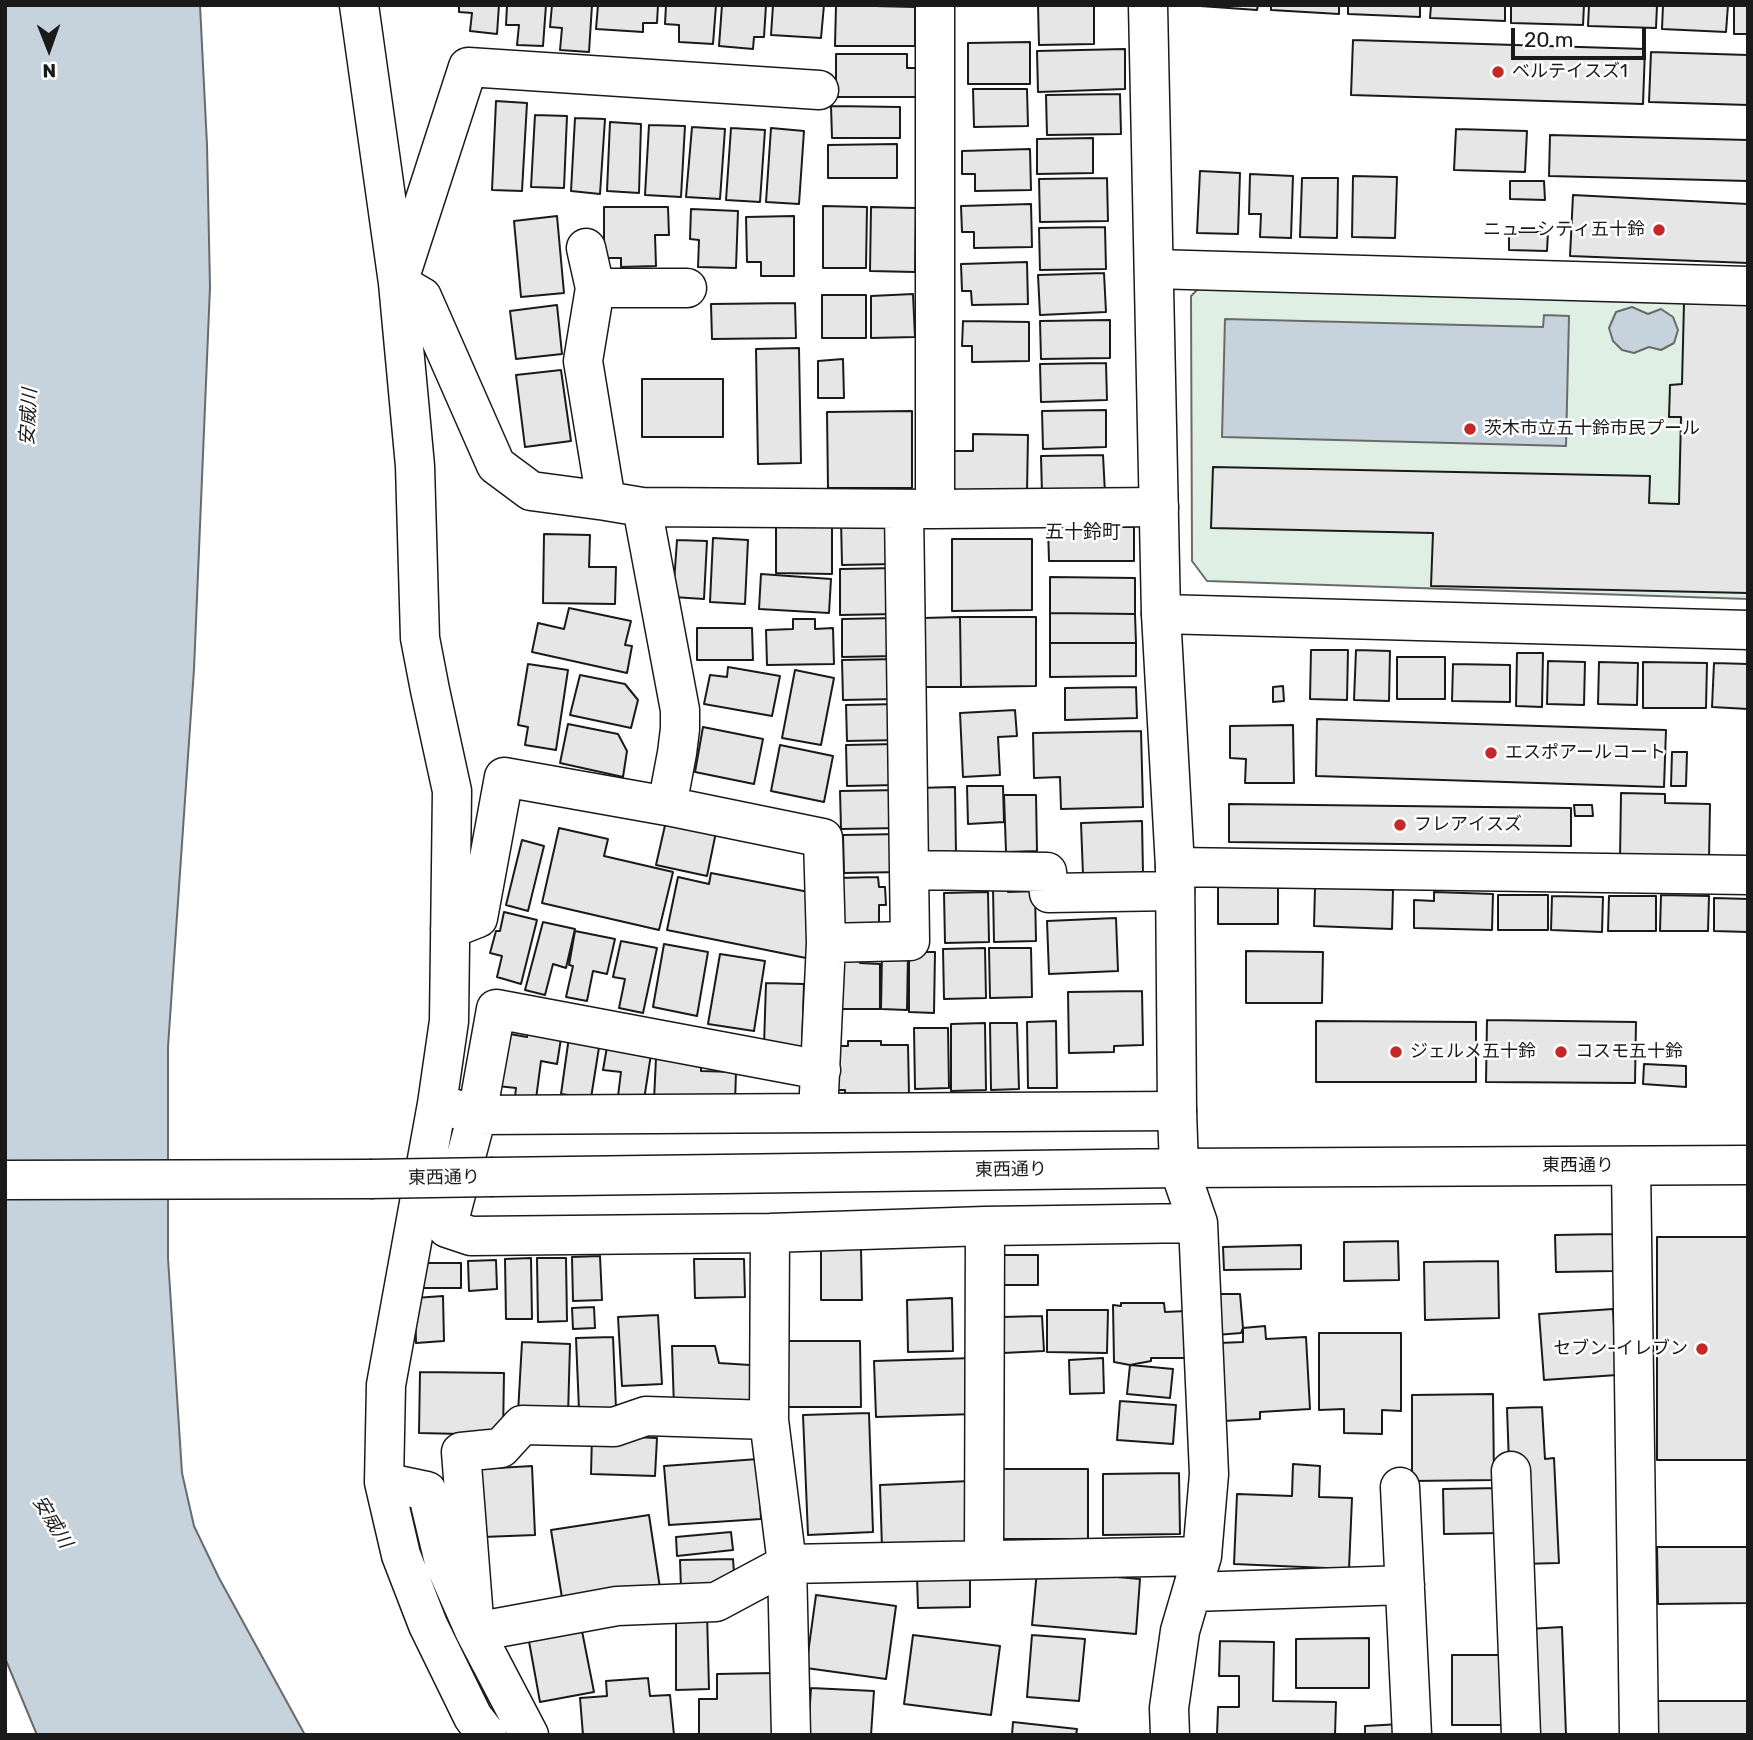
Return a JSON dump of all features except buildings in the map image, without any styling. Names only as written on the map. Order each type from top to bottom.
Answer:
[{"type":"street","points":[[359,5],[398,282],[415,466],[420,638],[452,791],[449,1021],[437,1104],[386,1385],[384,1482],[401,1555],[428,1625],[473,1717],[487,1735]]},
{"type":"street","points":[[826,943],[910,941],[909,870],[935,5]]},
{"type":"street","points":[[1148,5],[1161,614],[1175,879],[1179,1168],[1198,1223],[1209,1474],[1202,1556],[1180,1631],[1169,1708],[1170,1735]]},
{"type":"street","points":[[398,282],[468,67],[819,90]]},
{"type":"street","points":[[586,248],[594,288],[583,361],[680,710],[678,741],[667,807]]},
{"type":"street","points":[[1154,269],[1748,286]]},
{"type":"street","points":[[398,282],[422,297],[496,465],[531,491],[624,504],[920,509],[1158,507]]},
{"type":"street","points":[[594,288],[687,288]]},
{"type":"street","points":[[1161,614],[1748,630]]},
{"type":"street","points":[[450,929],[478,918],[504,777],[823,838],[826,943],[818,1112]]},
{"type":"street","points":[[909,870],[1047,872],[1049,893],[1175,879],[1748,875]]},
{"type":"street","points":[[821,1070],[496,1009],[477,1115],[447,1228],[471,1236],[770,1233],[1198,1223]]},
{"type":"street","points":[[437,1104],[477,1115],[1177,1111]]},
{"type":"street","name":"東西通り","points":[[5,1180],[274,1180],[1179,1168],[1748,1165]]},
{"type":"street","points":[[1631,1166],[1639,1735]]},
{"type":"street","points":[[984,1560],[985,1226]]},
{"type":"street","points":[[770,1233],[769,1419],[787,1564],[791,1735]]},
{"type":"street","points":[[475,1632],[461,1452],[501,1448],[522,1424],[614,1427],[646,1416],[769,1419]]},
{"type":"street","points":[[1511,1471],[1521,1735]]},
{"type":"street","points":[[384,1482],[426,1491],[444,1562],[475,1632],[529,1735]]},
{"type":"street","points":[[1400,1487],[1412,1735]]},
{"type":"street","points":[[475,1632],[617,1606],[716,1602],[787,1564],[1202,1556]]},
{"type":"street","points":[[1192,1592],[1405,1585]]},
{"type":"green space","name":"茨木市立五十鈴市民プール","points":[[1205,282],[1748,297],[1748,599],[1207,581],[1192,561],[1191,296]]},
{"type":"water","name":"安威川","points":[[5,5],[200,5],[210,287],[194,669],[168,1047],[168,1258],[182,1473],[194,1526],[219,1578],[305,1735],[37,1735],[5,1658]]},
{"type":"water","points":[[1632,307],[1648,314],[1661,309],[1673,317],[1678,330],[1674,343],[1661,350],[1649,347],[1634,353],[1622,350],[1613,341],[1609,328],[1616,312]]},
{"type":"water","points":[[1544,315],[1569,316],[1566,446],[1222,437],[1225,319],[1543,327]]},
{"type":"place","name":"ベルテイスズ1","points":[[1498,72]]},
{"type":"place","name":"ニューシティ五十鈴","points":[[1659,230]]},
{"type":"place","name":"茨木市立五十鈴市民プール","points":[[1470,429]]},
{"type":"place","name":"エスポアールコート","points":[[1491,753]]},
{"type":"place","name":"フレアイスズ","points":[[1400,825]]},
{"type":"place","name":"ジェルメ五十鈴","points":[[1396,1052]]},
{"type":"place","name":"コスモ五十鈴","points":[[1561,1052]]},
{"type":"place","name":"セブン-イレブン","points":[[1702,1349]]},
{"type":"district","name":"五十鈴町","points":[[1083,533]]}]
